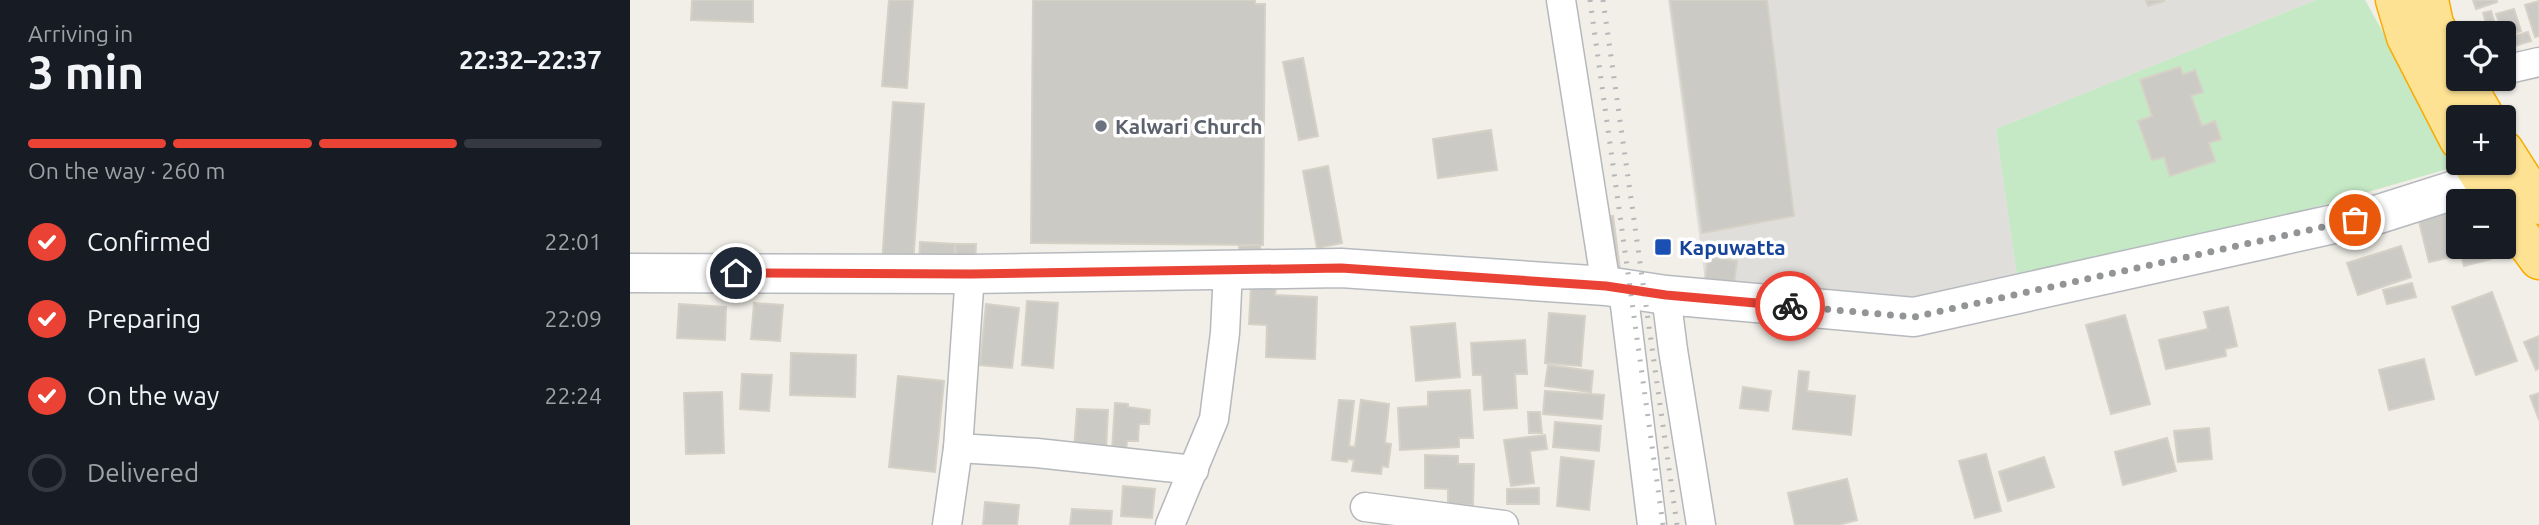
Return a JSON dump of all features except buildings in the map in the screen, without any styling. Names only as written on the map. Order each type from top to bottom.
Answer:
[{"type":"highway","points":[[2395,0],[2406,37],[2446,115]]},
{"type":"highway","points":[[2429,0],[2434,24],[2446,45]]},
{"type":"highway","points":[[2497,175],[2539,205]]},
{"type":"highway","points":[[2516,229],[2539,260]]},
{"type":"street","points":[[1560,0],[1614,287],[1652,525]]},
{"type":"street","points":[[2516,67],[2539,62]]},
{"type":"street","points":[[630,273],[971,274],[1341,268],[1614,287],[1666,295],[1914,317],[2379,214],[2488,175]]},
{"type":"street","points":[[1170,525],[1214,419],[1228,270]]},
{"type":"street","points":[[947,525],[958,448],[971,274]]},
{"type":"street","points":[[1666,295],[1701,525]]},
{"type":"street","points":[[958,448],[1037,453],[1194,470]]},
{"type":"street","points":[[1366,507],[1504,525]]},
{"type":"shaded area","points":[[1668,0],[2316,0],[1996,129],[2017,276],[1900,302],[1706,288]]},
{"type":"green space","points":[[2316,0],[2365,0],[2446,145],[2446,169],[2184,245],[2017,276],[1996,129]]},
{"type":"railway","points":[[1590,0],[1663,525]]},
{"type":"railway","points":[[1603,0],[1677,525]]},
{"type":"way so far","points":[[1790,306],[1914,317],[2355,220]]},
{"type":"place","name":"Kalwari Church","points":[[1101,126]]},
{"type":"place","name":"Kapuwatta","points":[[1663,247]]},
{"type":"route","points":[[736,273],[971,274],[1341,268],[1606,286],[1666,295],[1790,306]]}]
